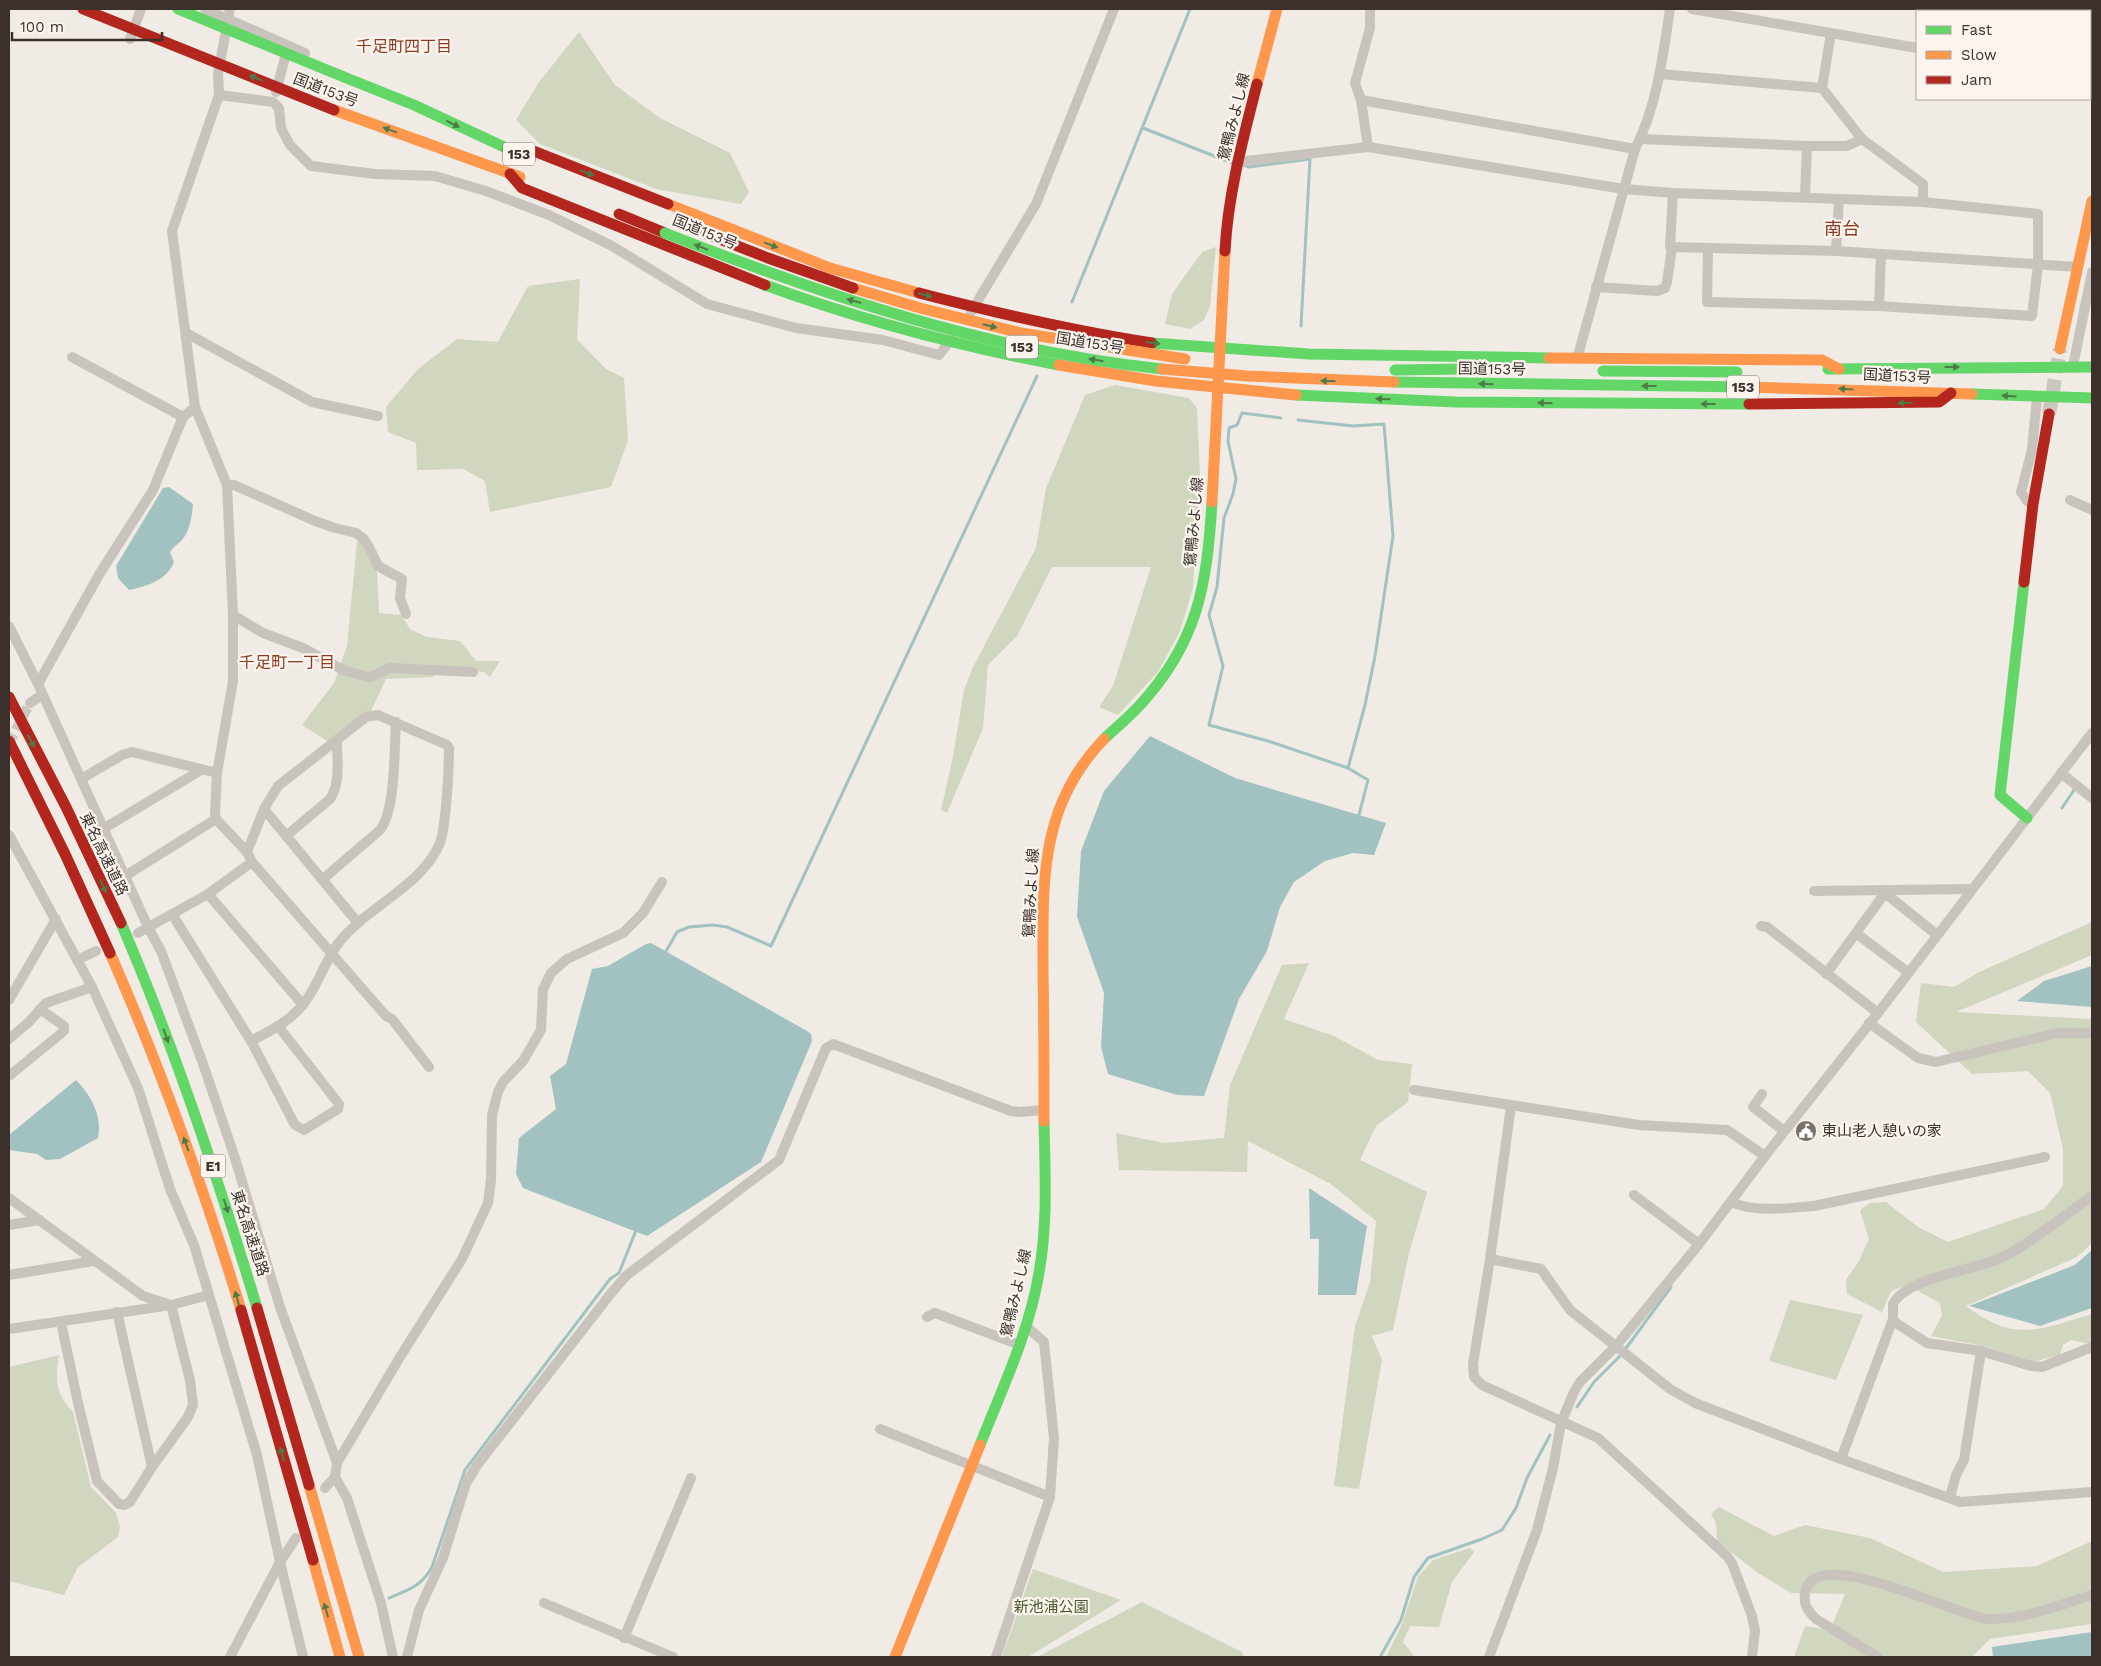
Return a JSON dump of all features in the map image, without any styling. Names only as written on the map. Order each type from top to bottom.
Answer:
[{"type":"main road","name":"国道153号","points":[[83,9],[334,110],[565,193],[750,267],[834,296],[1004,343],[1098,360],[1234,376],[1316,380],[1481,369]]},
{"type":"main road","name":"国道153号","points":[[178,9],[414,106],[632,202]]},
{"type":"main road","name":"鴛鴨みよし線","points":[[895,1657],[1020,1345],[1041,1261],[1044,1223],[1043,899],[1045,859],[1054,818],[1073,778],[1096,748],[1135,711],[1162,679],[1187,638],[1200,602],[1208,557],[1219,387],[1225,242],[1237,162],[1277,9]]},
{"type":"main road","points":[[508,149],[532,150],[830,268],[901,290],[1014,318],[1097,335],[1159,344],[1309,354],[1577,359],[1822,360],[1839,369]]},
{"type":"main road","points":[[510,174],[522,188],[720,268],[833,310],[950,342],[1100,373],[1280,394],[1367,399],[1595,403],[1939,402],[1951,393]]},
{"type":"main road","points":[[2060,349],[2092,208]]},
{"type":"main road","name":"国道153号","points":[[690,227],[754,253],[830,280],[936,312],[998,328],[1100,347],[1190,360],[1395,376],[1825,388],[2092,398]]},
{"type":"main road","name":"国道153号","points":[[1595,371],[2092,367]]},
{"type":"main road","points":[[2027,818],[2000,795],[2000,788],[2033,504],[2049,414]]},
{"type":"main road","name":"東名高速道路","points":[[9,697],[120,922],[151,994],[204,1138],[275,1365],[359,1657]]},
{"type":"main road","name":"E1","points":[[9,741],[76,878],[120,974],[176,1117],[227,1266],[340,1657]]},
{"type":"street","points":[[130,39],[141,9]]},
{"type":"street","points":[[205,9],[229,13],[316,58],[434,107]]},
{"type":"street","points":[[219,95],[274,102],[279,108],[281,128],[290,145],[312,166],[374,174],[434,176],[486,191],[549,214],[612,246],[707,304],[796,328],[883,340],[939,355],[974,307],[1036,204],[1114,9]]},
{"type":"street","points":[[1368,147],[1361,100],[1355,83],[1370,28],[1370,9]]},
{"type":"street","points":[[1577,359],[1635,149],[1640,139],[1660,74],[1670,9]]},
{"type":"street","points":[[1692,9],[1916,48]]},
{"type":"street","points":[[229,13],[218,74],[219,95],[172,231],[195,407],[227,485],[234,615],[233,681],[217,773],[214,806],[216,820],[247,852],[252,862],[332,955],[386,1016],[392,1019],[429,1067]]},
{"type":"street","points":[[1822,88],[1831,33]]},
{"type":"street","points":[[274,102],[289,44]]},
{"type":"street","points":[[1660,74],[1822,88],[1862,139],[1923,184],[1923,202]]},
{"type":"street","points":[[1361,100],[1635,149]]},
{"type":"street","points":[[1640,139],[1807,146],[1847,146],[1862,139]]},
{"type":"street","points":[[1805,196],[1807,146]]},
{"type":"street","points":[[1237,162],[1368,147],[1624,189],[1673,193],[1805,196],[1923,202],[2038,214],[2038,265],[2032,316],[1879,306],[1707,302],[1708,248]]},
{"type":"street","points":[[1596,287],[1657,291],[1665,288],[1668,282],[1672,248],[1670,248],[1673,193]]},
{"type":"street","points":[[1836,251],[1839,199]]},
{"type":"street","points":[[1672,248],[1836,251],[2078,267]]},
{"type":"street","points":[[1879,306],[1881,254]]},
{"type":"street","points":[[2073,366],[2087,313],[2092,272]]},
{"type":"street","points":[[186,333],[312,402],[378,416]]},
{"type":"street","points":[[72,357],[183,417]]},
{"type":"street","points":[[2033,504],[2027,501],[2021,492],[2032,450],[2037,397]]},
{"type":"street","points":[[38,684],[98,578],[153,490],[183,417],[195,407]]},
{"type":"street","points":[[227,485],[234,485],[363,538],[378,566],[402,579],[400,598],[406,614]]},
{"type":"street","points":[[2070,500],[2092,510]]},
{"type":"street","points":[[234,615],[263,633],[303,648],[343,670],[368,677],[390,668],[473,672]]},
{"type":"street","points":[[9,626],[38,684],[148,927],[161,951],[202,1061],[234,1155],[280,1307],[337,1463]]},
{"type":"street","points":[[30,703],[42,695]]},
{"type":"street","points":[[247,852],[264,809],[278,786],[366,717],[378,715],[447,745],[449,748],[442,837],[434,855],[425,868],[358,923],[336,946],[303,1005],[278,1026],[251,1041]]},
{"type":"street","points":[[323,879],[380,830],[387,821],[391,802],[396,722]]},
{"type":"street","points":[[1489,1657],[1537,1530],[1562,1423],[1580,1382],[1616,1346],[1699,1244],[1764,1156],[1878,1013],[2092,733]]},
{"type":"street","points":[[286,836],[334,794],[337,783],[338,740]]},
{"type":"street","points":[[81,779],[132,752],[217,773]]},
{"type":"street","points":[[104,829],[201,770]]},
{"type":"street","points":[[2061,773],[2092,798]]},
{"type":"street","points":[[264,809],[358,923]]},
{"type":"street","points":[[125,876],[216,820]]},
{"type":"street","points":[[9,835],[92,987],[138,1088],[170,1189],[194,1245],[257,1455],[303,1657]]},
{"type":"street","points":[[138,933],[208,894],[252,862]]},
{"type":"street","points":[[325,1488],[335,1477],[337,1463],[400,1357],[462,1259],[488,1203],[491,1180],[492,1115],[498,1092],[503,1082],[523,1061],[541,1030],[543,989],[551,972],[567,959],[623,933],[643,913],[662,882]]},
{"type":"street","points":[[1814,891],[1886,892],[1972,889]]},
{"type":"street","points":[[1826,974],[1886,892]]},
{"type":"street","points":[[1886,892],[1937,935]]},
{"type":"street","points":[[208,894],[303,1005]]},
{"type":"street","points":[[172,914],[251,1041],[295,1124],[301,1130],[307,1129],[338,1109],[339,1104],[278,1026]]},
{"type":"street","points":[[9,1000],[56,919]]},
{"type":"street","points":[[1761,926],[1767,927],[1878,1013]]},
{"type":"street","points":[[1857,934],[1909,973]]},
{"type":"street","points":[[77,960],[96,951]]},
{"type":"street","points":[[9,1040],[46,1003],[92,987]]},
{"type":"street","points":[[9,1076],[64,1031],[64,1026],[40,1009]]},
{"type":"street","points":[[1869,1023],[1913,1055],[1936,1062],[2058,1033],[2092,1033]]},
{"type":"street","points":[[407,1657],[418,1610],[443,1558],[466,1483],[478,1464],[627,1275],[779,1160],[826,1048],[830,1044],[1011,1111],[1044,1110]]},
{"type":"street","points":[[1414,1090],[1639,1125],[1727,1130],[1764,1156]]},
{"type":"street","points":[[1762,1094],[1753,1107],[1784,1131]]},
{"type":"street","points":[[1511,1106],[1490,1259],[1473,1364],[1474,1377],[1482,1385],[1604,1443],[1727,1556],[1732,1563],[1752,1616],[1755,1631],[1752,1657]]},
{"type":"street","points":[[1731,1202],[1746,1208],[1775,1209],[1814,1206],[2045,1157]]},
{"type":"street","points":[[1634,1195],[1699,1244]]},
{"type":"street","points":[[1841,1459],[1893,1319],[1893,1304],[1906,1289],[1964,1268],[1996,1260],[2014,1251],[2092,1196]]},
{"type":"street","points":[[9,1198],[143,1296],[171,1304]]},
{"type":"street","points":[[9,1225],[40,1220]]},
{"type":"street","points":[[1490,1259],[1541,1269],[1570,1310],[1670,1389],[1694,1403],[1960,1502],[2092,1492]]},
{"type":"street","points":[[9,1275],[94,1261]]},
{"type":"street","points":[[9,1329],[171,1304],[210,1295]]},
{"type":"street","points":[[62,1322],[78,1403],[97,1481],[119,1504],[124,1505],[130,1502],[152,1466],[188,1417],[193,1405],[190,1380],[171,1304]]},
{"type":"street","points":[[118,1312],[152,1466]]},
{"type":"street","points":[[927,1317],[935,1313],[1020,1345]]},
{"type":"street","points":[[1893,1319],[1904,1329],[1928,1342],[1981,1350],[2020,1364],[2042,1367],[2092,1348]]},
{"type":"street","points":[[996,1657],[1050,1497],[1054,1438],[1044,1342],[1026,1326]]},
{"type":"street","points":[[1950,1497],[1956,1475],[1964,1460],[1981,1350]]},
{"type":"street","points":[[880,1429],[1050,1497]]},
{"type":"street","points":[[335,1477],[346,1498],[381,1603],[394,1657]]},
{"type":"street","points":[[624,1638],[691,1478]]},
{"type":"street","points":[[230,1657],[280,1562],[296,1538]]},
{"type":"street","points":[[1878,1657],[1816,1619],[1809,1612],[1804,1598],[1806,1589],[1815,1578],[1827,1574],[1855,1577],[1890,1585],[1956,1611],[1986,1619],[2007,1619],[2023,1616],[2092,1595]]},
{"type":"street","points":[[544,1603],[673,1657]]},
{"type":"green space","points":[[579,32],[615,85],[660,118],[730,153],[749,192],[741,204],[656,189],[540,144],[516,120],[539,82]]},
{"type":"green space","points":[[1216,247],[1210,306],[1204,320],[1190,329],[1165,324],[1172,294],[1202,252]]},
{"type":"green space","points":[[580,279],[577,339],[606,369],[624,378],[628,440],[611,487],[490,512],[485,481],[463,469],[417,470],[416,443],[388,432],[386,407],[418,369],[457,339],[498,342],[528,286]]},
{"type":"green space","points":[[1115,385],[1189,398],[1197,408],[1200,475],[1193,588],[1180,631],[1158,672],[1118,715],[1099,707],[1113,686],[1151,567],[1052,567],[1017,636],[988,665],[983,728],[947,813],[941,810],[953,757],[964,690],[973,667],[1036,548],[1046,488],[1085,395]]},
{"type":"green space","points":[[360,540],[377,573],[379,613],[401,615],[410,629],[427,637],[460,641],[476,661],[500,661],[490,677],[484,672],[441,668],[433,677],[386,679],[371,711],[329,742],[302,725],[334,683],[347,646],[357,541]]},
{"type":"green space","points":[[2092,922],[2092,955],[1956,1012],[2092,1019],[2092,1243],[2077,1257],[1966,1306],[1983,1318],[1999,1325],[2027,1330],[2056,1325],[2092,1314],[2092,1343],[2071,1340],[2063,1345],[2060,1355],[2032,1362],[1983,1346],[1931,1336],[1942,1316],[1940,1303],[1907,1285],[1891,1291],[1882,1312],[1847,1294],[1846,1280],[1859,1261],[1869,1239],[1860,1210],[1870,1203],[1886,1202],[1918,1227],[1948,1242],[2044,1209],[2063,1186],[2063,1149],[2050,1093],[2028,1071],[1972,1074],[1916,1022],[1921,983],[1954,987],[1979,972]]},
{"type":"green space","points":[[1309,963],[1284,1019],[1334,1036],[1378,1060],[1412,1064],[1408,1102],[1376,1126],[1360,1160],[1427,1192],[1409,1253],[1393,1330],[1372,1336],[1382,1360],[1359,1489],[1334,1486],[1355,1326],[1370,1282],[1376,1221],[1331,1184],[1248,1141],[1247,1172],[1119,1170],[1116,1133],[1164,1143],[1224,1138],[1230,1085],[1282,965]]},
{"type":"green space","points":[[1790,1300],[1863,1315],[1836,1380],[1769,1361]]},
{"type":"green space","points":[[59,1355],[58,1385],[63,1399],[73,1412],[91,1487],[116,1513],[120,1527],[118,1537],[78,1567],[64,1595],[9,1581],[9,1367]]},
{"type":"green space","points":[[1719,1507],[1774,1536],[1805,1525],[1870,1538],[1943,1572],[2037,1566],[2092,1541],[2092,1624],[1990,1639],[1972,1657],[1794,1657],[1805,1626],[1830,1630],[1845,1594],[1791,1593],[1758,1573],[1717,1541],[1716,1523],[1711,1514]]},
{"type":"green space","points":[[1470,1548],[1474,1552],[1452,1582],[1439,1627],[1410,1626],[1403,1642],[1415,1657],[1386,1657],[1402,1624],[1418,1577],[1433,1560]]},
{"type":"green space","name":"新池浦公園","points":[[1033,1569],[1121,1600],[1028,1657],[1002,1657]]},
{"type":"green space","points":[[1142,1602],[1242,1652],[1244,1657],[1037,1657]]},
{"type":"water","points":[[169,487],[193,504],[189,528],[182,540],[170,552],[174,562],[167,573],[150,584],[129,590],[118,578],[116,566],[163,488]]},
{"type":"water","points":[[1150,736],[1235,778],[1386,823],[1374,855],[1353,853],[1325,861],[1294,882],[1280,907],[1267,951],[1239,999],[1204,1096],[1177,1095],[1108,1074],[1101,1047],[1104,993],[1077,917],[1081,851],[1104,791]]},
{"type":"water","points":[[651,943],[807,1031],[811,1034],[812,1041],[761,1162],[647,1236],[523,1188],[516,1174],[519,1138],[556,1109],[550,1076],[566,1064],[592,969],[608,966]]},
{"type":"water","points":[[2092,966],[2092,1007],[2017,1001],[2044,981]]},
{"type":"water","points":[[76,1080],[94,1106],[99,1122],[98,1138],[60,1159],[46,1160],[37,1154],[9,1150],[9,1135]]},
{"type":"water","points":[[1309,1188],[1367,1226],[1356,1295],[1318,1295],[1319,1239],[1310,1239]]},
{"type":"water","points":[[2092,1250],[2092,1308],[2040,1326],[1969,1306],[2075,1265]]},
{"type":"water","points":[[2092,1632],[2092,1657],[1993,1657],[1992,1647]]},
{"type":"waterway","points":[[1072,302],[1190,9]]},
{"type":"waterway","points":[[1143,128],[1232,163]]},
{"type":"waterway","points":[[1243,165],[1249,167],[1310,159],[1301,326]]},
{"type":"waterway","points":[[665,953],[677,932],[689,927],[713,925],[727,927],[771,946],[1037,376]]},
{"type":"waterway","points":[[1281,418],[1242,413],[1237,425],[1229,428],[1228,441],[1236,479],[1233,494],[1224,518],[1217,587],[1209,615],[1223,666],[1209,725],[1268,741],[1348,768]]},
{"type":"waterway","points":[[1298,420],[1353,426],[1384,424],[1393,536],[1375,656],[1365,705],[1348,768],[1368,780],[1359,815]]},
{"type":"waterway","points":[[2062,808],[2074,790]]},
{"type":"waterway","points":[[389,1598],[414,1587],[424,1579],[432,1567],[465,1470],[610,1279],[619,1273],[637,1228]]},
{"type":"waterway","points":[[1577,1407],[1594,1382],[1621,1355],[1671,1287]]},
{"type":"waterway","points":[[1380,1657],[1401,1620],[1414,1577],[1428,1558],[1502,1530],[1516,1508],[1527,1478],[1550,1435]]},
{"type":"tunnel","points":[[2049,414],[2060,349]]},
{"type":"tunnel","points":[[9,743],[30,703]]},
{"type":"traffic: fast","points":[[178,9],[344,77]]},
{"type":"traffic: fast","points":[[344,77],[414,105],[517,153]]},
{"type":"traffic: fast","points":[[665,233],[847,299],[971,335],[1098,361],[1162,369]]},
{"type":"traffic: fast","points":[[765,285],[837,310],[910,331],[947,341],[1059,365]]},
{"type":"traffic: fast","points":[[1152,343],[1309,354],[1549,358]]},
{"type":"traffic: fast","points":[[1828,369],[2092,367]]},
{"type":"traffic: fast","points":[[1395,370],[1467,369]]},
{"type":"traffic: fast","points":[[1603,371],[1737,372]]},
{"type":"traffic: fast","points":[[1394,382],[1747,387]]},
{"type":"traffic: fast","points":[[1972,394],[2092,398]]},
{"type":"traffic: fast","points":[[1296,395],[1456,402],[1749,404]]},
{"type":"traffic: fast","points":[[1104,739],[1136,709],[1160,682],[1187,635],[1196,611],[1207,560],[1212,502]]},
{"type":"traffic: fast","points":[[2024,582],[2000,795],[2027,818]]},
{"type":"traffic: fast","points":[[121,923],[160,1018],[195,1114],[257,1308]]},
{"type":"traffic: fast","points":[[980,1445],[1022,1339],[1039,1273],[1045,1216],[1044,1121]]},
{"type":"traffic: slow","points":[[1257,84],[1277,9]]},
{"type":"traffic: slow","points":[[334,110],[520,177]]},
{"type":"traffic: slow","points":[[2060,349],[2092,201]]},
{"type":"traffic: slow","points":[[668,204],[830,268],[919,293]]},
{"type":"traffic: slow","points":[[1212,502],[1225,251]]},
{"type":"traffic: slow","points":[[853,288],[920,308],[1021,333],[1185,359]]},
{"type":"traffic: slow","points":[[1549,358],[1822,360],[1839,369]]},
{"type":"traffic: slow","points":[[1059,365],[1156,381],[1296,395]]},
{"type":"traffic: slow","points":[[1162,369],[1247,376],[1394,382]]},
{"type":"traffic: slow","points":[[1747,387],[1972,394]]},
{"type":"traffic: slow","points":[[1044,1121],[1043,909],[1049,849],[1056,820],[1067,792],[1082,765],[1104,739]]},
{"type":"traffic: slow","points":[[110,953],[147,1041],[181,1130],[241,1310]]},
{"type":"traffic: slow","points":[[895,1657],[980,1445]]},
{"type":"traffic: slow","points":[[309,1485],[359,1657]]},
{"type":"traffic: slow","points":[[313,1560],[340,1657]]},
{"type":"traffic: jam","points":[[83,9],[334,110]]},
{"type":"traffic: jam","points":[[1225,251],[1233,188],[1257,84]]},
{"type":"traffic: jam","points":[[508,149],[531,150],[668,204]]},
{"type":"traffic: jam","points":[[510,174],[522,188],[765,285]]},
{"type":"traffic: jam","points":[[619,214],[665,233]]},
{"type":"traffic: jam","points":[[694,229],[853,288]]},
{"type":"traffic: jam","points":[[919,293],[1035,321],[1152,343]]},
{"type":"traffic: jam","points":[[1749,404],[1939,402],[1951,393]]},
{"type":"traffic: jam","points":[[2024,582],[2033,504],[2049,414]]},
{"type":"traffic: jam","points":[[9,697],[66,807],[121,923]]},
{"type":"traffic: jam","points":[[9,741],[65,854],[110,953]]},
{"type":"traffic: jam","points":[[257,1308],[309,1485]]},
{"type":"traffic: jam","points":[[241,1310],[313,1560]]},
{"type":"place","name":"東山老人憩いの家","points":[[1806,1131]]},
{"type":"district","name":"千足町四丁目","points":[[404,46]]},
{"type":"district","name":"南台","points":[[1842,229]]},
{"type":"district","name":"千足町一丁目","points":[[287,662]]}]
